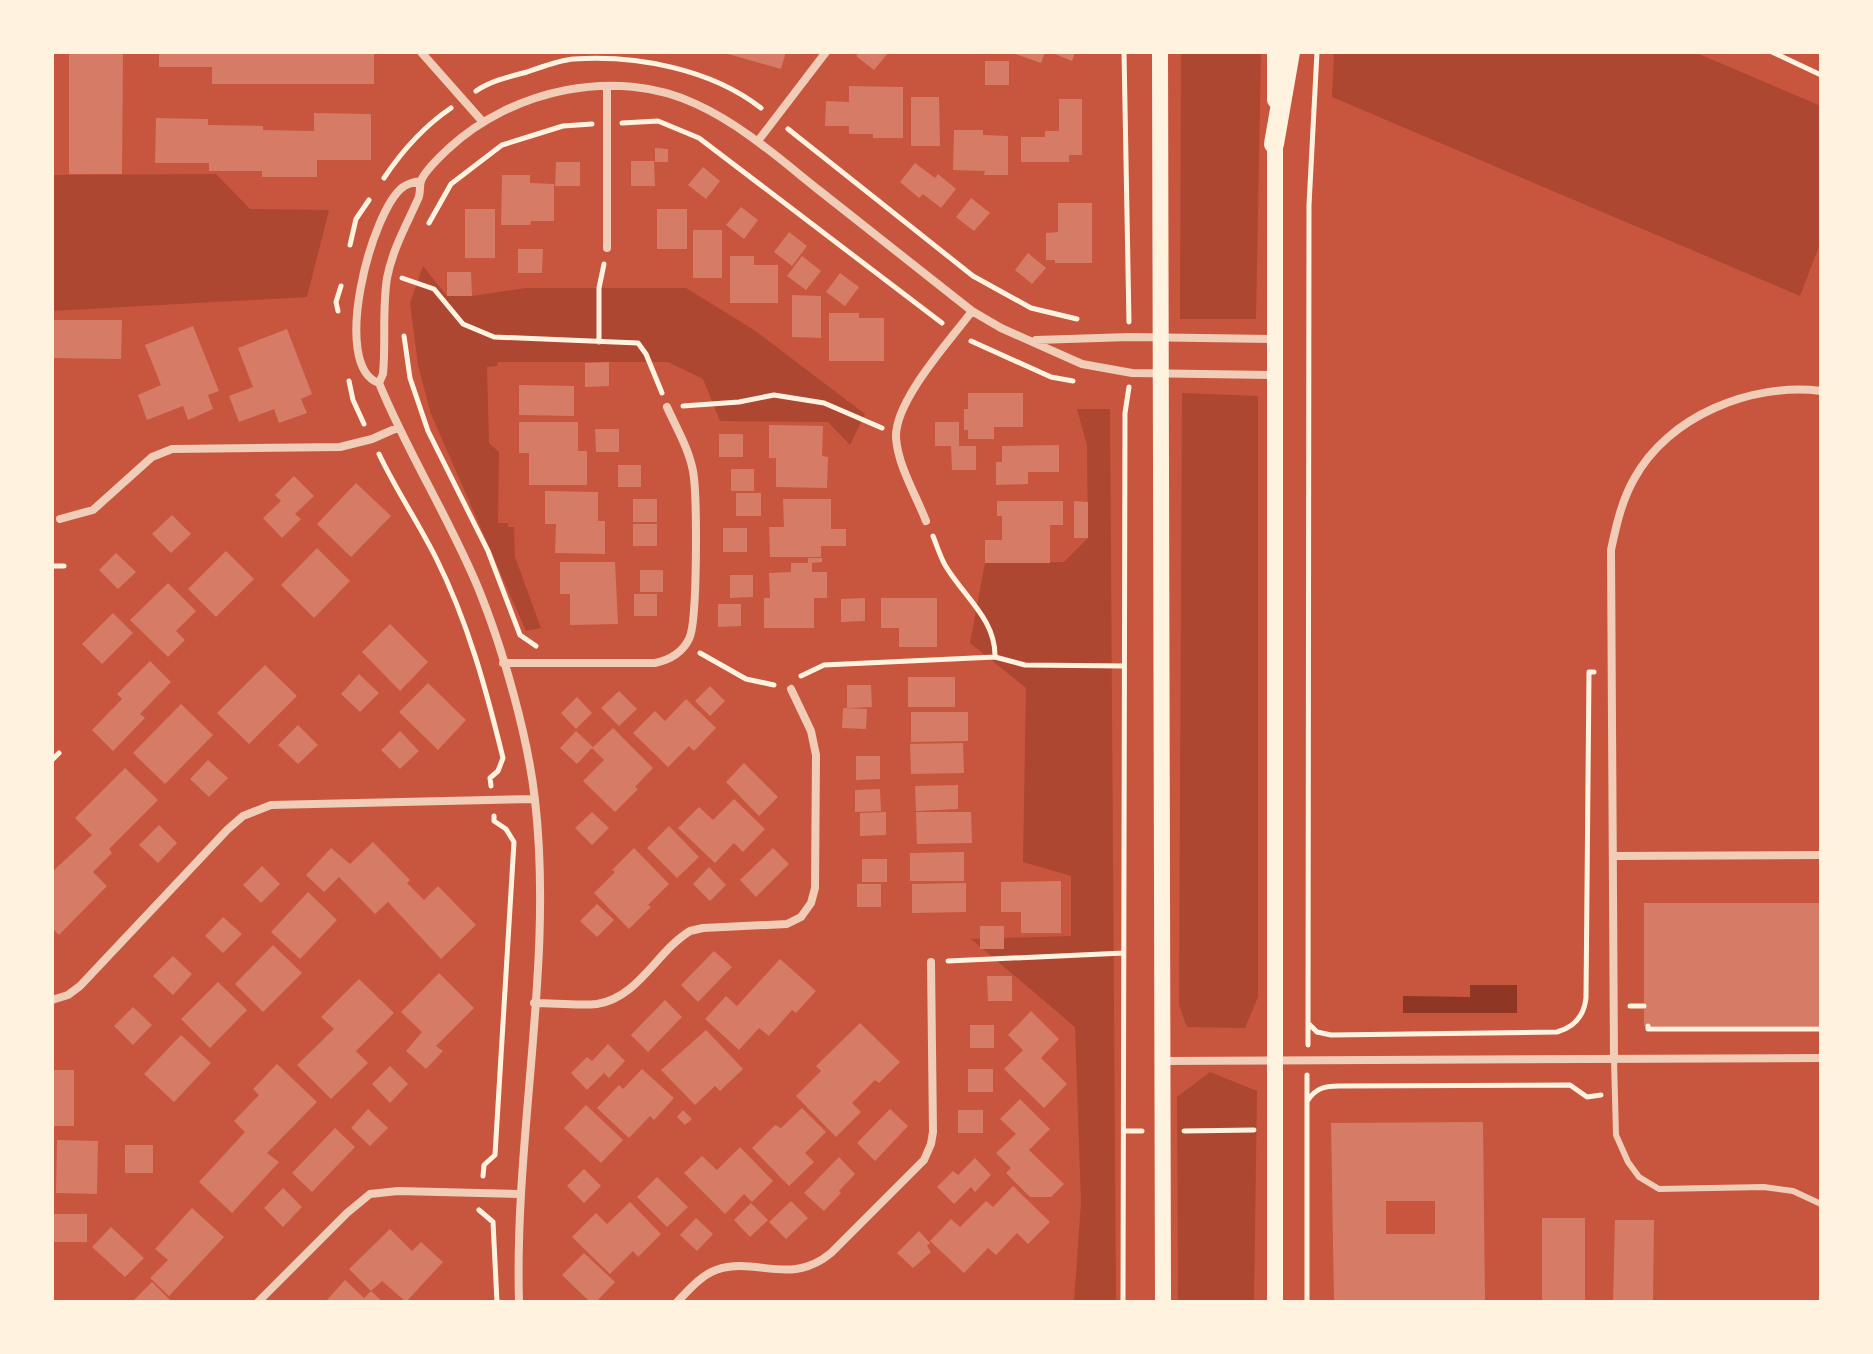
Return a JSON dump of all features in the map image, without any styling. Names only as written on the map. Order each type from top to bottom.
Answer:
[{"type":"main road","points":[[1160,52],[1163,1302]]},
{"type":"main road","points":[[1275,52],[1275,1302]]},
{"type":"main road","points":[[1274,144],[1290,52]]},
{"type":"street","points":[[421,52],[482,121]]},
{"type":"street","points":[[758,141],[826,52]]},
{"type":"street","points":[[607,87],[607,248]]},
{"type":"street","points":[[519,1302],[519,1194],[540,897],[535,799],[528,758],[503,663],[479,590],[397,428],[379,383],[383,374],[388,274],[402,228],[418,198],[421,181],[438,159],[482,121],[557,91],[607,87],[647,90],[693,102],[758,141],[972,311],[1001,328],[1082,364],[1132,373],[1274,375]]},
{"type":"street","points":[[379,383],[370,380],[360,360],[357,319],[364,268],[378,227],[397,193],[405,185],[421,181]]},
{"type":"street","points":[[926,521],[899,455],[896,434],[904,403],[972,311]]},
{"type":"street","points":[[1031,341],[1130,337],[1274,339]]},
{"type":"street","points":[[1614,1059],[1611,550],[1626,495],[1649,456],[1692,419],[1731,401],[1770,392],[1820,389]]},
{"type":"street","points":[[503,663],[655,663],[673,657],[686,644],[694,618],[694,479],[688,452],[667,407]]},
{"type":"street","points":[[60,519],[93,510],[152,457],[172,449],[328,448],[372,439],[397,428]]},
{"type":"street","points":[[534,1003],[596,1004],[609,1001],[628,990],[693,929],[782,925],[796,920],[807,910],[815,888],[816,755],[811,731],[791,689]]},
{"type":"street","points":[[52,1000],[68,995],[80,986],[227,830],[249,812],[271,805],[535,799]]},
{"type":"street","points":[[1613,856],[1821,855]]},
{"type":"street","points":[[677,1302],[700,1279],[720,1269],[792,1270],[815,1264],[831,1253],[924,1160],[933,1132],[931,962]]},
{"type":"street","points":[[1162,1061],[1821,1058]]},
{"type":"street","points":[[258,1302],[370,1194],[398,1191],[519,1194]]},
{"type":"lane","points":[[1614,1059],[1616,1135],[1628,1162],[1639,1177],[1659,1189],[1764,1187],[1793,1191],[1821,1204]]},
{"type":"path","points":[[1124,52],[1130,337]]},
{"type":"path","points":[[1307,1302],[1309,205],[1317,52]]},
{"type":"path","points":[[1772,52],[1821,75]]},
{"type":"path","points":[[380,183],[430,122],[489,83],[572,59],[641,61],[692,72],[749,98],[973,276],[1031,308],[1089,322]]},
{"type":"path","points":[[428,226],[451,184],[502,145],[563,126],[658,121],[699,138],[978,347],[1038,372],[1080,382]]},
{"type":"path","points":[[338,315],[336,302],[356,219],[372,195]]},
{"type":"path","points":[[599,342],[599,288],[607,248]]},
{"type":"path","points":[[347,264],[364,268]]},
{"type":"path","points":[[406,291],[411,266]]},
{"type":"path","points":[[388,274],[434,289],[456,318],[481,333],[509,338],[630,341],[643,348],[667,407],[739,402],[774,395],[824,403],[896,434]]},
{"type":"path","points":[[1116,323],[1129,319]]},
{"type":"path","points":[[403,327],[410,378],[428,431],[488,551],[520,635],[539,647],[540,663]]},
{"type":"path","points":[[347,369],[353,400],[436,557],[461,614],[482,673],[503,758],[498,771],[490,778],[494,821],[506,829],[514,842],[495,1155],[484,1165],[478,1212],[493,1222],[497,1302]]},
{"type":"path","points":[[1118,388],[1129,389]]},
{"type":"path","points":[[1123,1302],[1125,413]]},
{"type":"path","points":[[926,521],[945,565],[985,618],[992,635],[995,657]]},
{"type":"path","points":[[52,566],[64,566]]},
{"type":"path","points":[[686,644],[746,679],[791,689],[807,672],[824,665],[995,657],[1025,665],[1124,666]]},
{"type":"path","points":[[1308,1022],[1317,1032],[1331,1035],[1557,1032],[1576,1023],[1586,998],[1589,672],[1611,672]]},
{"type":"path","points":[[52,760],[59,753]]},
{"type":"path","points":[[931,962],[1124,953]]},
{"type":"path","points":[[1648,1026],[1648,1029],[1821,1029]]},
{"type":"path","points":[[1307,1101],[1312,1093],[1324,1086],[1570,1085],[1587,1097],[1615,1094]]},
{"type":"path","points":[[1124,1131],[1307,1129]]},
{"type":"shaded area","points":[[1181,52],[1261,52],[1256,319],[1180,319]]},
{"type":"shaded area","points":[[1334,52],[1694,52],[1821,106],[1821,241],[1800,296],[1332,97]]},
{"type":"shaded area","points":[[216,174],[250,209],[329,210],[307,297],[52,311],[52,175]]},
{"type":"shaded area","points":[[423,266],[447,296],[472,296],[526,288],[686,288],[754,330],[865,414],[850,445],[828,422],[720,421],[703,379],[668,362],[498,362],[497,366],[487,367],[489,443],[499,452],[498,523],[508,523],[508,527],[514,527],[515,557],[541,628],[526,631],[431,414],[418,365],[410,303]]},
{"type":"shaded area","points":[[1182,393],[1258,396],[1258,997],[1245,1028],[1187,1027],[1179,1005]]},
{"type":"shaded area","points":[[1077,409],[1110,409],[1116,1302],[1074,1302],[1081,1202],[1075,1027],[971,939],[1071,936],[1071,876],[1023,862],[1026,688],[970,643],[985,563],[1064,562],[1088,538],[1087,445]]},
{"type":"shaded area","points":[[1470,985],[1517,985],[1517,1013],[1403,1013],[1403,996],[1470,997]]},
{"type":"shaded area","points":[[1210,1072],[1257,1091],[1254,1302],[1178,1302],[1177,1097]]},
{"type":"building","points":[[69,52],[123,52],[122,174],[69,174]]},
{"type":"building","points":[[159,52],[374,52],[374,84],[212,84],[212,67],[159,67]]},
{"type":"building","points":[[721,52],[786,52],[781,69]]},
{"type":"building","points":[[860,52],[889,52],[874,70],[856,56]]},
{"type":"building","points":[[1010,52],[1045,52],[1041,63]]},
{"type":"building","points":[[1050,52],[1075,52],[1072,61]]},
{"type":"building","points":[[985,61],[1009,61],[1009,85],[985,85]]},
{"type":"building","points":[[849,86],[903,87],[903,138],[873,138],[873,134],[849,134],[849,126],[825,126],[826,101],[849,102]]},
{"type":"building","points":[[911,97],[939,97],[940,146],[911,146]]},
{"type":"building","points":[[1059,99],[1082,99],[1082,155],[1069,155],[1069,162],[1021,162],[1021,137],[1045,137],[1045,131],[1059,131]]},
{"type":"building","points":[[314,113],[371,114],[371,160],[317,160],[317,177],[262,177],[262,171],[209,171],[209,163],[155,163],[156,118],[208,119],[208,125],[314,131]]},
{"type":"building","points":[[954,130],[983,130],[983,135],[1008,136],[1008,175],[953,170]]},
{"type":"building","points":[[655,148],[668,149],[668,162],[655,162]]},
{"type":"building","points":[[631,161],[654,161],[655,186],[631,186]]},
{"type":"building","points":[[556,162],[580,162],[580,186],[555,186]]},
{"type":"building","points":[[915,163],[935,178],[938,174],[956,189],[941,208],[923,194],[919,198],[900,182]]},
{"type":"building","points":[[703,167],[720,181],[706,199],[688,185]]},
{"type":"building","points":[[502,175],[530,175],[530,183],[554,184],[554,221],[501,225]]},
{"type":"building","points":[[971,198],[990,213],[974,231],[956,217]]},
{"type":"building","points":[[1058,203],[1092,203],[1092,263],[1055,263],[1055,260],[1046,260],[1046,233],[1058,232]]},
{"type":"building","points":[[741,207],[758,220],[744,239],[726,225]]},
{"type":"building","points":[[465,209],[495,209],[495,258],[465,258]]},
{"type":"building","points":[[657,209],[687,209],[687,249],[657,249]]},
{"type":"building","points":[[693,230],[722,230],[722,278],[693,278]]},
{"type":"building","points":[[789,232],[807,246],[792,266],[774,252]]},
{"type":"building","points":[[518,249],[543,249],[542,273],[518,273]]},
{"type":"building","points":[[1028,253],[1046,268],[1032,284],[1015,270]]},
{"type":"building","points":[[730,256],[754,256],[754,265],[778,265],[778,303],[730,303]]},
{"type":"building","points":[[802,256],[821,271],[806,290],[787,276]]},
{"type":"building","points":[[447,272],[471,272],[472,296],[447,296]]},
{"type":"building","points":[[840,273],[859,287],[845,306],[826,292]]},
{"type":"building","points":[[792,295],[821,296],[821,338],[792,337]]},
{"type":"building","points":[[829,313],[859,313],[859,318],[884,318],[884,361],[829,361]]},
{"type":"building","points":[[52,320],[122,320],[121,359],[52,358]]},
{"type":"building","points":[[193,326],[219,391],[208,395],[213,409],[188,420],[183,406],[147,420],[138,395],[161,385],[145,345]]},
{"type":"building","points":[[287,329],[312,394],[301,399],[307,413],[279,423],[274,409],[239,422],[229,396],[253,387],[238,348]]},
{"type":"building","points":[[609,362],[609,386],[585,387],[585,363]]},
{"type":"building","points":[[519,385],[574,386],[574,416],[519,415]]},
{"type":"building","points":[[968,393],[1023,393],[1023,427],[994,427],[994,439],[968,439],[968,430],[964,430],[964,409],[968,409]]},
{"type":"building","points":[[519,422],[578,422],[578,451],[587,451],[587,485],[529,485],[529,453],[519,453]]},
{"type":"building","points":[[935,422],[959,422],[959,446],[976,446],[976,470],[952,470],[951,446],[935,446]]},
{"type":"building","points":[[769,425],[823,426],[822,456],[828,457],[827,488],[776,487],[776,458],[769,458]]},
{"type":"building","points":[[595,429],[619,429],[619,452],[596,452]]},
{"type":"building","points":[[719,434],[743,434],[743,457],[719,457]]},
{"type":"building","points":[[1059,445],[1059,472],[1028,472],[1028,484],[996,485],[996,462],[1002,462],[1002,446]]},
{"type":"building","points":[[618,465],[641,465],[641,487],[618,487]]},
{"type":"building","points":[[731,469],[754,469],[754,491],[731,491]]},
{"type":"building","points":[[294,476],[314,496],[295,514],[301,519],[282,538],[263,518],[281,501],[275,495]]},
{"type":"building","points":[[356,483],[391,516],[351,557],[317,524]]},
{"type":"building","points":[[545,491],[598,492],[598,521],[605,521],[605,554],[555,553],[556,524],[545,524]]},
{"type":"building","points":[[736,493],[761,493],[761,516],[736,516]]},
{"type":"building","points":[[633,499],[657,499],[657,522],[633,522]]},
{"type":"building","points":[[783,499],[831,499],[831,529],[846,529],[846,546],[821,546],[821,557],[770,557],[769,527],[784,527]]},
{"type":"building","points":[[997,501],[1063,501],[1063,525],[1050,525],[1050,563],[985,563],[985,540],[1002,540],[1002,516],[997,516]]},
{"type":"building","points":[[1074,501],[1088,502],[1088,538],[1074,538]]},
{"type":"building","points":[[172,515],[191,534],[171,553],[152,534]]},
{"type":"building","points":[[633,524],[657,524],[657,546],[633,546]]},
{"type":"building","points":[[723,528],[747,528],[747,552],[723,552]]},
{"type":"building","points":[[317,548],[350,581],[314,618],[281,585]]},
{"type":"building","points":[[226,551],[254,579],[216,617],[188,589]]},
{"type":"building","points":[[116,553],[136,572],[118,589],[99,570]]},
{"type":"building","points":[[808,558],[822,558],[822,562],[812,563],[812,572],[827,572],[827,598],[814,598],[814,628],[764,628],[764,598],[770,598],[769,573],[791,572],[791,563],[808,563]]},
{"type":"building","points":[[560,562],[615,562],[618,624],[570,625],[570,594],[560,594]]},
{"type":"building","points":[[640,570],[663,570],[663,592],[640,592]]},
{"type":"building","points":[[730,575],[753,575],[753,597],[730,598]]},
{"type":"building","points":[[168,583],[196,611],[176,631],[185,640],[168,657],[130,620]]},
{"type":"building","points":[[634,594],[657,594],[657,616],[634,616]]},
{"type":"building","points":[[865,598],[865,621],[841,622],[841,599]]},
{"type":"building","points":[[881,598],[937,598],[937,647],[899,647],[899,628],[881,628]]},
{"type":"building","points":[[718,604],[741,604],[741,626],[718,627]]},
{"type":"building","points":[[113,613],[133,633],[102,664],[82,644]]},
{"type":"building","points":[[390,624],[428,662],[400,691],[362,652]]},
{"type":"building","points":[[150,661],[171,682],[140,714],[145,718],[113,751],[92,730],[122,699],[117,694]]},
{"type":"building","points":[[265,665],[297,696],[249,744],[217,713]]},
{"type":"building","points":[[359,674],[379,693],[360,712],[341,694]]},
{"type":"building","points":[[908,677],[955,677],[955,707],[908,707]]},
{"type":"building","points":[[428,683],[466,720],[438,750],[399,712]]},
{"type":"building","points":[[847,685],[871,685],[872,707],[847,708]]},
{"type":"building","points":[[710,686],[725,701],[710,716],[695,701]]},
{"type":"building","points":[[619,691],[637,709],[619,726],[601,708]]},
{"type":"building","points":[[577,697],[592,713],[576,729],[561,713]]},
{"type":"building","points":[[686,699],[716,728],[694,751],[689,746],[668,767],[633,733],[655,711],[665,721]]},
{"type":"building","points":[[181,704],[213,735],[165,784],[133,753]]},
{"type":"building","points":[[843,708],[867,709],[866,729],[842,728]]},
{"type":"building","points":[[911,712],[968,712],[968,741],[911,742]]},
{"type":"building","points":[[298,725],[318,745],[298,764],[278,745]]},
{"type":"building","points":[[613,728],[653,768],[615,812],[583,781],[604,760],[592,748]]},
{"type":"building","points":[[400,731],[419,751],[400,769],[381,750]]},
{"type":"building","points":[[576,731],[593,747],[577,764],[560,748]]},
{"type":"building","points":[[963,743],[964,773],[911,774],[910,744]]},
{"type":"building","points":[[856,756],[880,756],[880,779],[856,780]]},
{"type":"building","points":[[208,760],[228,778],[209,797],[190,779]]},
{"type":"building","points":[[744,763],[778,797],[759,816],[726,782]]},
{"type":"building","points":[[125,768],[158,800],[109,849],[112,853],[93,872],[107,886],[59,935],[52,928],[52,872],[92,835],[75,818]]},
{"type":"building","points":[[958,785],[958,809],[916,811],[915,786]]},
{"type":"building","points":[[880,789],[881,811],[855,812],[855,790]]},
{"type":"building","points":[[734,799],[765,829],[743,852],[734,843],[715,863],[678,828],[699,807],[713,820]]},
{"type":"building","points":[[592,812],[609,828],[592,845],[575,828]]},
{"type":"building","points":[[886,812],[886,835],[860,836],[860,813]]},
{"type":"building","points":[[916,812],[971,812],[972,843],[917,844]]},
{"type":"building","points":[[159,825],[177,843],[158,863],[139,845]]},
{"type":"building","points":[[669,826],[699,857],[677,878],[647,848]]},
{"type":"building","points":[[373,842],[410,880],[407,883],[424,900],[438,886],[476,925],[441,959],[388,902],[375,914],[339,877],[324,892],[306,875],[331,848],[350,864]]},
{"type":"building","points":[[634,848],[669,884],[629,929],[594,893]]},
{"type":"building","points":[[773,848],[789,864],[756,897],[740,880]]},
{"type":"building","points":[[964,852],[964,881],[910,881],[910,853]]},
{"type":"building","points":[[862,859],[887,859],[887,882],[862,882]]},
{"type":"building","points":[[262,866],[280,884],[261,903],[243,885]]},
{"type":"building","points":[[709,867],[726,885],[710,901],[693,884]]},
{"type":"building","points":[[1061,881],[1061,933],[1021,933],[1021,912],[1001,912],[1001,882]]},
{"type":"building","points":[[966,883],[966,912],[912,913],[912,884]]},
{"type":"building","points":[[857,884],[881,884],[881,907],[857,907]]},
{"type":"building","points":[[308,892],[337,920],[300,959],[271,932]]},
{"type":"building","points":[[1644,903],[1821,903],[1821,1026],[1644,1026]]},
{"type":"building","points":[[597,904],[614,920],[597,937],[580,921]]},
{"type":"building","points":[[223,917],[242,934],[223,953],[205,936]]},
{"type":"building","points":[[980,926],[1004,926],[1004,949],[980,949]]},
{"type":"building","points":[[273,945],[302,973],[263,1012],[235,984]]},
{"type":"building","points":[[714,951],[732,967],[698,1002],[681,985]]},
{"type":"building","points":[[173,956],[192,974],[173,995],[153,976]]},
{"type":"building","points":[[780,959],[816,991],[796,1013],[792,1010],[769,1036],[759,1028],[739,1050],[705,1019],[726,996],[737,1006]]},
{"type":"building","points":[[439,973],[474,1008],[436,1046],[443,1051],[426,1069],[406,1051],[422,1032],[401,1012]]},
{"type":"building","points":[[987,976],[1012,976],[1012,1001],[988,1001]]},
{"type":"building","points":[[359,979],[394,1013],[356,1051],[368,1063],[331,1099],[297,1065],[334,1029],[321,1017]]},
{"type":"building","points":[[218,982],[247,1010],[210,1048],[181,1019]]},
{"type":"building","points":[[665,1000],[682,1017],[648,1052],[631,1035]]},
{"type":"building","points":[[133,1007],[152,1025],[133,1045],[114,1026]]},
{"type":"building","points":[[1031,1011],[1059,1039],[1041,1058],[1067,1084],[1044,1108],[1004,1069],[1023,1050],[1008,1035]]},
{"type":"building","points":[[860,1023],[900,1062],[879,1083],[875,1080],[852,1103],[861,1112],[836,1137],[796,1096],[821,1071],[816,1066]]},
{"type":"building","points":[[970,1025],[994,1025],[994,1048],[970,1048]]},
{"type":"building","points":[[706,1030],[743,1069],[720,1091],[715,1086],[695,1105],[661,1070]]},
{"type":"building","points":[[181,1035],[211,1063],[174,1102],[144,1074]]},
{"type":"building","points":[[608,1044],[625,1061],[609,1078],[604,1073],[587,1090],[571,1073],[587,1057],[592,1061]]},
{"type":"building","points":[[277,1064],[317,1102],[267,1153],[279,1162],[232,1213],[199,1182],[245,1132],[234,1121],[259,1095],[253,1089]]},
{"type":"building","points":[[390,1066],[408,1084],[390,1103],[372,1084]]},
{"type":"building","points":[[642,1069],[674,1098],[654,1120],[650,1116],[629,1138],[597,1108],[619,1085],[623,1089]]},
{"type":"building","points":[[968,1069],[993,1069],[993,1092],[968,1092]]},
{"type":"building","points":[[52,1070],[74,1070],[74,1126],[52,1126]]},
{"type":"building","points":[[1020,1099],[1050,1129],[1029,1150],[1064,1184],[1051,1197],[1030,1197],[1006,1173],[1011,1168],[996,1153],[1016,1134],[1000,1119]]},
{"type":"building","points":[[586,1105],[623,1140],[601,1163],[564,1128]]},
{"type":"building","points":[[802,1108],[826,1132],[805,1153],[814,1162],[789,1186],[752,1148],[775,1125],[781,1128]]},
{"type":"building","points":[[368,1109],[388,1128],[370,1146],[351,1128]]},
{"type":"building","points":[[890,1109],[908,1126],[875,1161],[857,1143]]},
{"type":"building","points":[[683,1110],[692,1119],[685,1125],[677,1117]]},
{"type":"building","points":[[958,1110],[983,1110],[983,1133],[958,1133]]},
{"type":"building","points":[[1483,1122],[1485,1302],[1334,1302],[1331,1123]],"holes":[[[1386,1201],[1435,1201],[1435,1234],[1386,1234]]]},
{"type":"building","points":[[335,1128],[355,1147],[312,1192],[292,1173]]},
{"type":"building","points":[[57,1140],[98,1141],[97,1194],[56,1193]]},
{"type":"building","points":[[125,1145],[153,1145],[153,1173],[125,1173]]},
{"type":"building","points":[[740,1147],[773,1181],[752,1202],[744,1194],[725,1214],[684,1173],[702,1156],[717,1170]]},
{"type":"building","points":[[839,1157],[855,1174],[824,1211],[804,1193]]},
{"type":"building","points":[[975,1158],[991,1175],[975,1192],[971,1187],[954,1204],[937,1187],[953,1171],[958,1175]]},
{"type":"building","points":[[584,1169],[601,1186],[584,1203],[567,1186]]},
{"type":"building","points":[[657,1177],[688,1207],[667,1227],[637,1197]]},
{"type":"building","points":[[1013,1186],[1050,1222],[1028,1244],[1017,1233],[996,1255],[988,1248],[964,1273],[930,1241],[951,1219],[960,1227],[986,1201],[993,1207]]},
{"type":"building","points":[[283,1188],[302,1207],[283,1227],[264,1208]]},
{"type":"building","points":[[791,1201],[808,1218],[786,1239],[769,1222]]},
{"type":"building","points":[[630,1202],[661,1234],[638,1257],[633,1251],[610,1274],[572,1237],[596,1213],[607,1224]]},
{"type":"building","points":[[751,1203],[768,1220],[750,1237],[734,1220]]},
{"type":"building","points":[[192,1208],[224,1237],[169,1296],[150,1278],[168,1260],[155,1249]]},
{"type":"building","points":[[52,1214],[87,1214],[87,1242],[52,1242]]},
{"type":"building","points":[[696,1218],[713,1234],[697,1251],[680,1235]]},
{"type":"building","points":[[1542,1218],[1585,1218],[1585,1302],[1542,1302]]},
{"type":"building","points":[[1615,1220],[1654,1220],[1653,1302],[1613,1302]]},
{"type":"building","points":[[111,1227],[144,1258],[125,1277],[92,1247]]},
{"type":"building","points":[[390,1229],[412,1251],[421,1242],[443,1262],[406,1302],[382,1281],[371,1291],[349,1269]]},
{"type":"building","points":[[919,1231],[930,1243],[927,1246],[931,1252],[913,1268],[897,1253]]},
{"type":"building","points":[[584,1253],[615,1282],[596,1302],[590,1302],[562,1275]]},
{"type":"building","points":[[345,1280],[364,1298],[371,1291],[383,1302],[329,1302],[327,1300]]},
{"type":"building","points":[[152,1282],[172,1302],[132,1302]]}]
